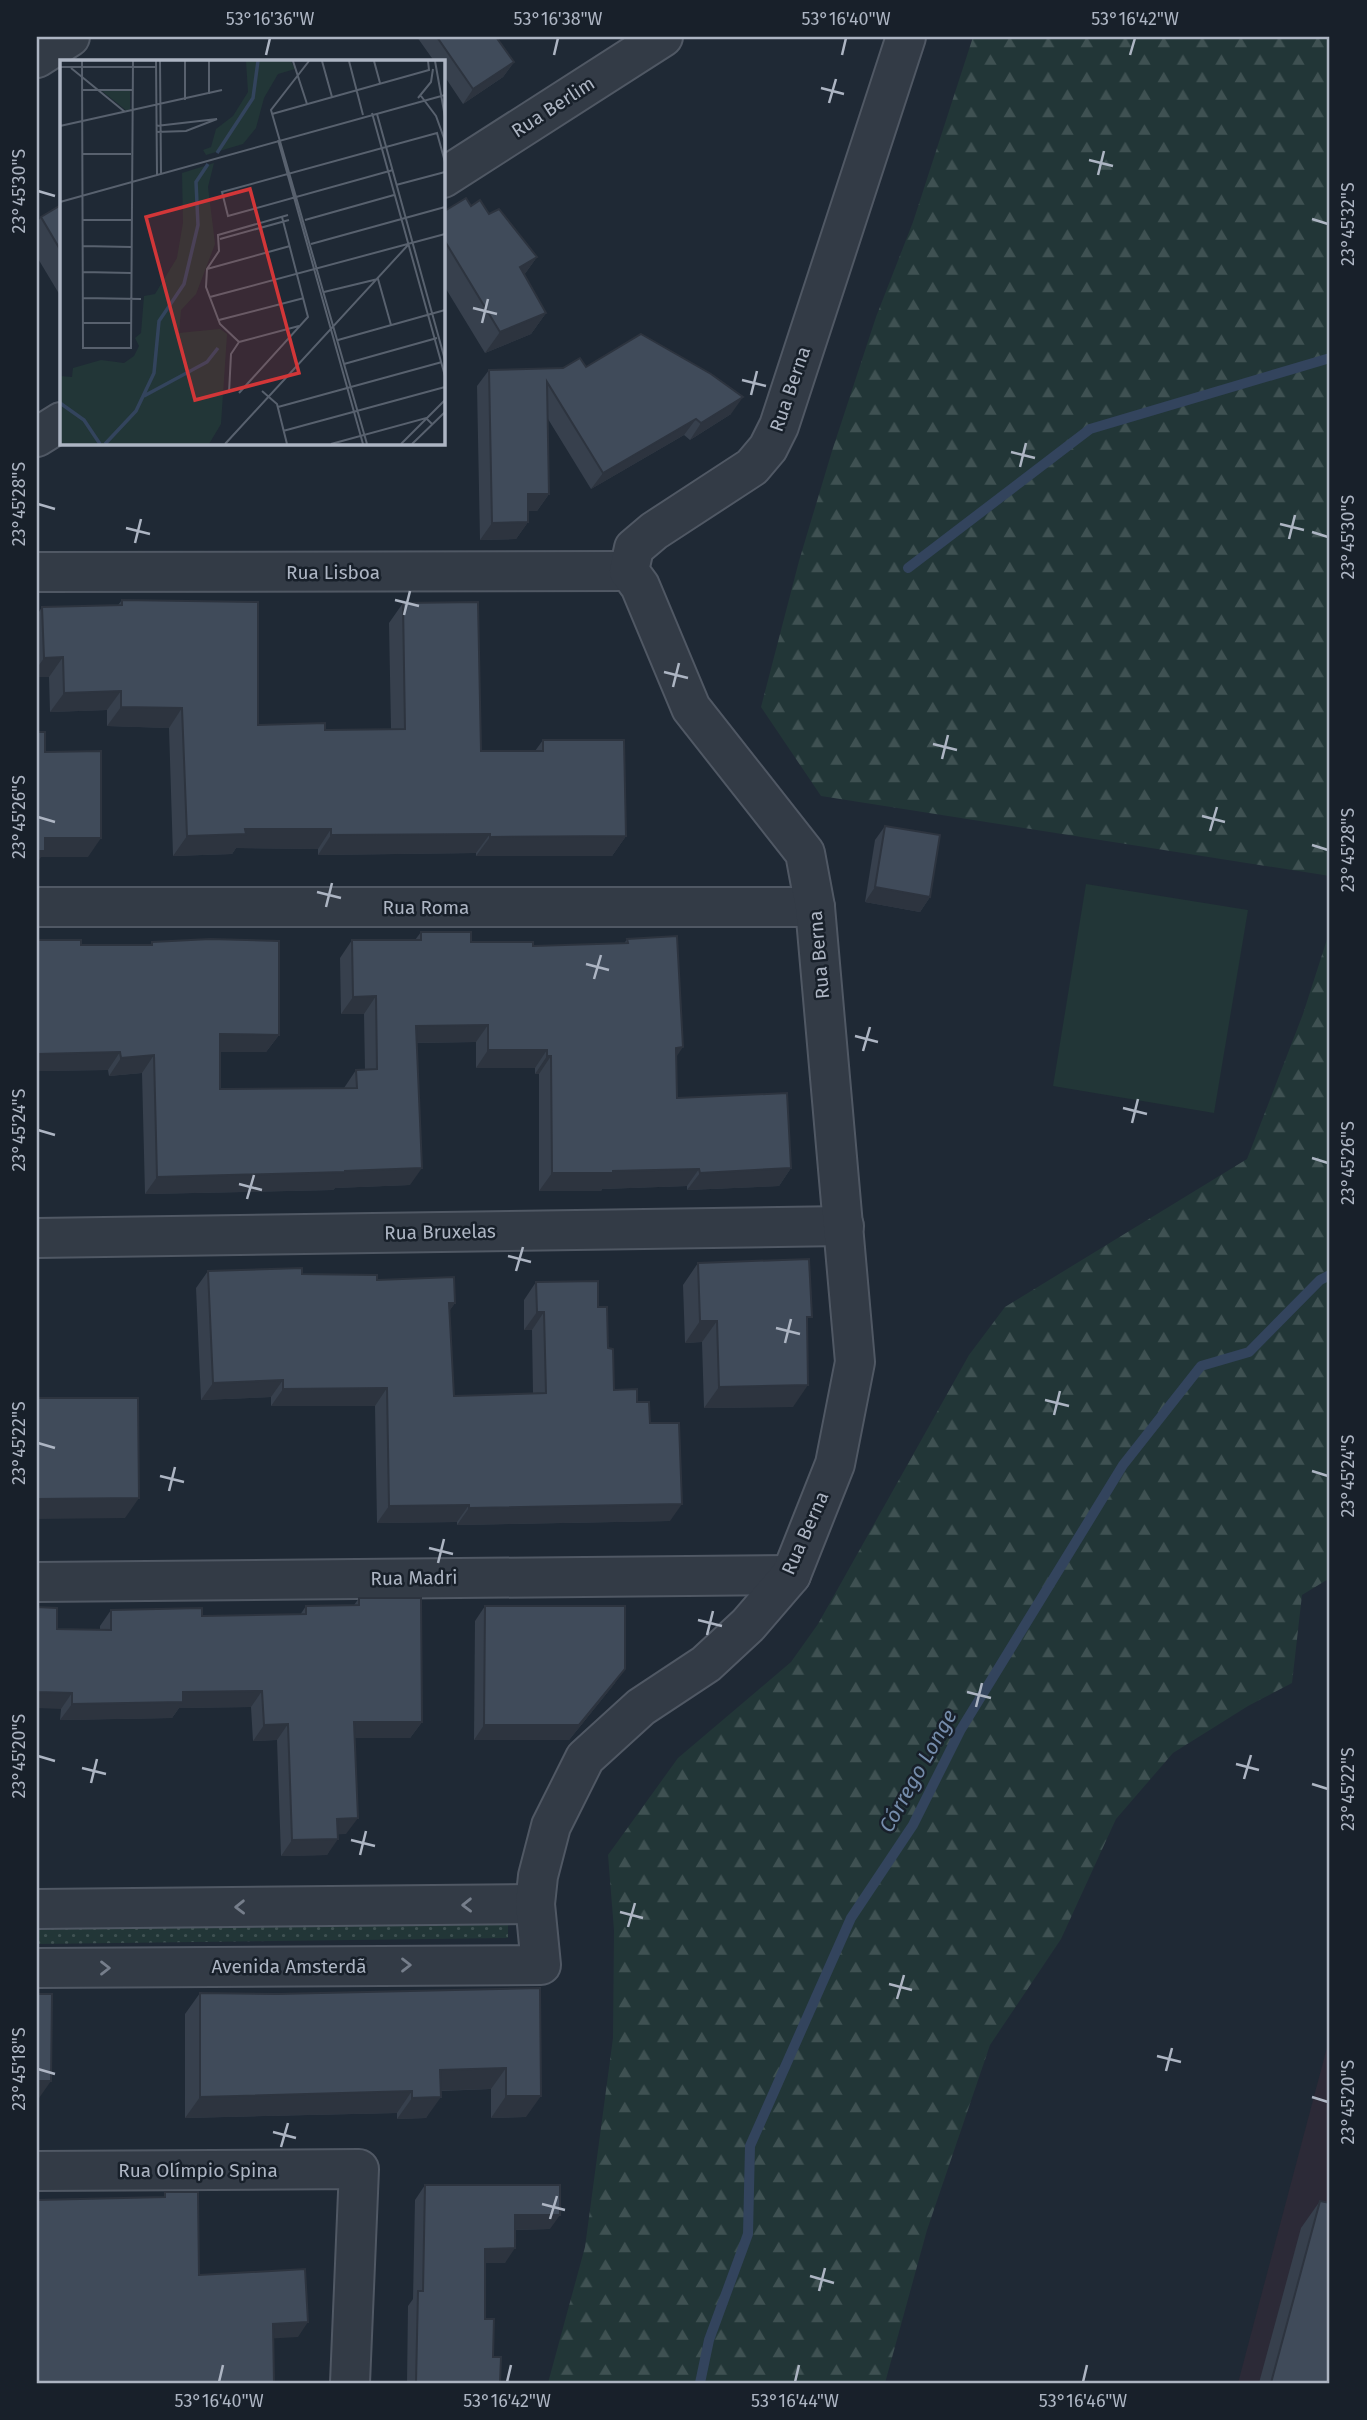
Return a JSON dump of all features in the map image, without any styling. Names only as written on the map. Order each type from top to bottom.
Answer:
[{"type":"street","points":[[37,58],[70,37]]},
{"type":"street","name":"Rua Berlim","points":[[444,176],[663,37]]},
{"type":"street","name":"Rua Berna","points":[[541,1965],[536,1904],[538,1877],[551,1826],[585,1758],[641,1707],[706,1664],[748,1625],[791,1574],[835,1464],[855,1362],[814,907],[805,853],[691,708],[640,586],[629,571],[634,548],[654,531],[752,467],[768,448],[779,426],[906,37]]},
{"type":"street","points":[[37,437],[60,423]]},
{"type":"street","name":"Rua Lisboa","points":[[37,572],[629,571]]},
{"type":"street","name":"Rua Roma","points":[[37,907],[814,907]]},
{"type":"street","name":"Rua Bruxelas","points":[[37,1238],[844,1226]]},
{"type":"street","name":"Rua Madri","points":[[37,1582],[791,1574]]},
{"type":"street","points":[[37,1909],[536,1904]]},
{"type":"street","name":"Avenida Amsterdã","points":[[37,1968],[541,1965]]},
{"type":"street","name":"Rua Olímpio Spina","points":[[37,2171],[359,2169],[350,2383]]},
{"type":"shaded area","points":[[1330,2036],[1330,2383],[1238,2383]]},
{"type":"green space","points":[[973,37],[1330,37],[1330,876],[821,796],[761,707],[799,561],[832,451],[876,317],[913,222]]},
{"type":"green space","points":[[1086,884],[1248,910],[1214,1113],[1053,1086]]},
{"type":"green space","points":[[1330,930],[1330,1578],[1302,1595],[1292,1683],[1248,1706],[1173,1753],[1116,1819],[1061,1939],[990,2045],[927,2230],[885,2383],[548,2383],[585,2247],[613,2038],[614,1930],[608,1855],[678,1758],[791,1662],[818,1624],[969,1355],[1005,1307],[1247,1159],[1303,1014]]},
{"type":"green space","points":[[508,1921],[508,1938],[37,1944],[37,1927]]},
{"type":"building","points":[[437,37],[496,37],[514,62],[473,89]]},
{"type":"building","points":[[466,198],[471,206],[480,200],[489,214],[499,209],[537,257],[520,267],[546,313],[500,332],[444,240],[444,211]]},
{"type":"building","points":[[60,206],[60,249],[41,217]]},
{"type":"building","points":[[641,334],[711,374],[743,397],[701,423],[696,419],[603,473],[547,382],[549,494],[528,494],[528,522],[492,523],[489,370],[563,368],[580,358],[586,367]]},
{"type":"building","points":[[122,600],[258,602],[258,725],[325,723],[325,730],[405,729],[403,603],[478,602],[481,751],[543,751],[543,740],[624,740],[626,836],[331,835],[331,829],[245,829],[246,834],[187,836],[182,708],[121,707],[121,691],[64,693],[63,657],[44,658],[42,607],[122,605]]},
{"type":"building","points":[[37,732],[45,732],[45,752],[101,751],[101,838],[45,838],[45,851],[37,851]]},
{"type":"building","points":[[885,826],[940,835],[930,897],[875,887]]},
{"type":"building","points":[[421,932],[471,932],[471,942],[533,942],[533,946],[628,943],[627,939],[677,936],[683,1047],[676,1048],[677,1098],[787,1093],[791,1168],[700,1173],[699,1169],[552,1173],[551,1056],[547,1056],[547,1050],[488,1050],[488,1025],[416,1026],[422,1168],[157,1177],[154,1055],[121,1058],[120,1052],[37,1054],[37,940],[81,940],[81,945],[152,945],[152,942],[210,939],[279,941],[279,1035],[220,1034],[220,1089],[357,1088],[356,1070],[377,1069],[376,996],[353,997],[352,940],[421,940]]},
{"type":"building","points":[[809,1259],[812,1317],[807,1317],[808,1385],[719,1387],[717,1321],[700,1321],[698,1263]]},
{"type":"building","points":[[302,1268],[302,1274],[377,1275],[377,1280],[454,1277],[455,1303],[449,1303],[454,1396],[546,1393],[544,1312],[537,1312],[536,1282],[598,1281],[598,1307],[607,1307],[608,1348],[613,1349],[614,1390],[637,1389],[637,1402],[649,1402],[650,1423],[679,1423],[682,1504],[469,1508],[469,1505],[389,1506],[387,1388],[283,1389],[283,1380],[213,1383],[208,1271]]},
{"type":"building","points":[[37,1398],[138,1398],[139,1498],[37,1499]]},
{"type":"building","points":[[359,1598],[421,1598],[422,1722],[354,1722],[358,1818],[337,1819],[338,1839],[292,1840],[288,1724],[264,1725],[262,1691],[183,1692],[183,1702],[72,1704],[72,1693],[37,1692],[37,1607],[57,1608],[57,1629],[111,1630],[111,1610],[202,1608],[202,1616],[306,1614],[306,1606],[359,1605]]},
{"type":"building","points":[[485,1606],[625,1606],[625,1669],[579,1725],[484,1725]]},
{"type":"building","points":[[540,1988],[541,2096],[506,2096],[506,2068],[440,2070],[441,2097],[412,2098],[412,2091],[200,2097],[200,1993],[277,1994]]},
{"type":"building","points":[[37,1994],[52,1994],[51,2081],[37,2081]]},
{"type":"building","points":[[425,2185],[560,2185],[560,2215],[515,2215],[515,2248],[485,2249],[485,2319],[494,2319],[493,2357],[501,2357],[500,2383],[416,2383],[418,2291],[423,2291]]},
{"type":"building","points":[[165,2192],[198,2192],[199,2275],[305,2269],[308,2322],[273,2324],[274,2383],[37,2383],[37,2200],[165,2197]]},
{"type":"building","points":[[1320,2201],[1330,2203],[1330,2383],[1271,2383]]},
{"type":"waterway","points":[[908,568],[1090,429],[1330,358]]},
{"type":"waterway","name":"Córrego Longe","points":[[700,2383],[709,2340],[748,2234],[750,2146],[851,1918],[913,1825],[960,1731],[1123,1465],[1201,1366],[1249,1352],[1320,1280],[1330,1275]]}]
